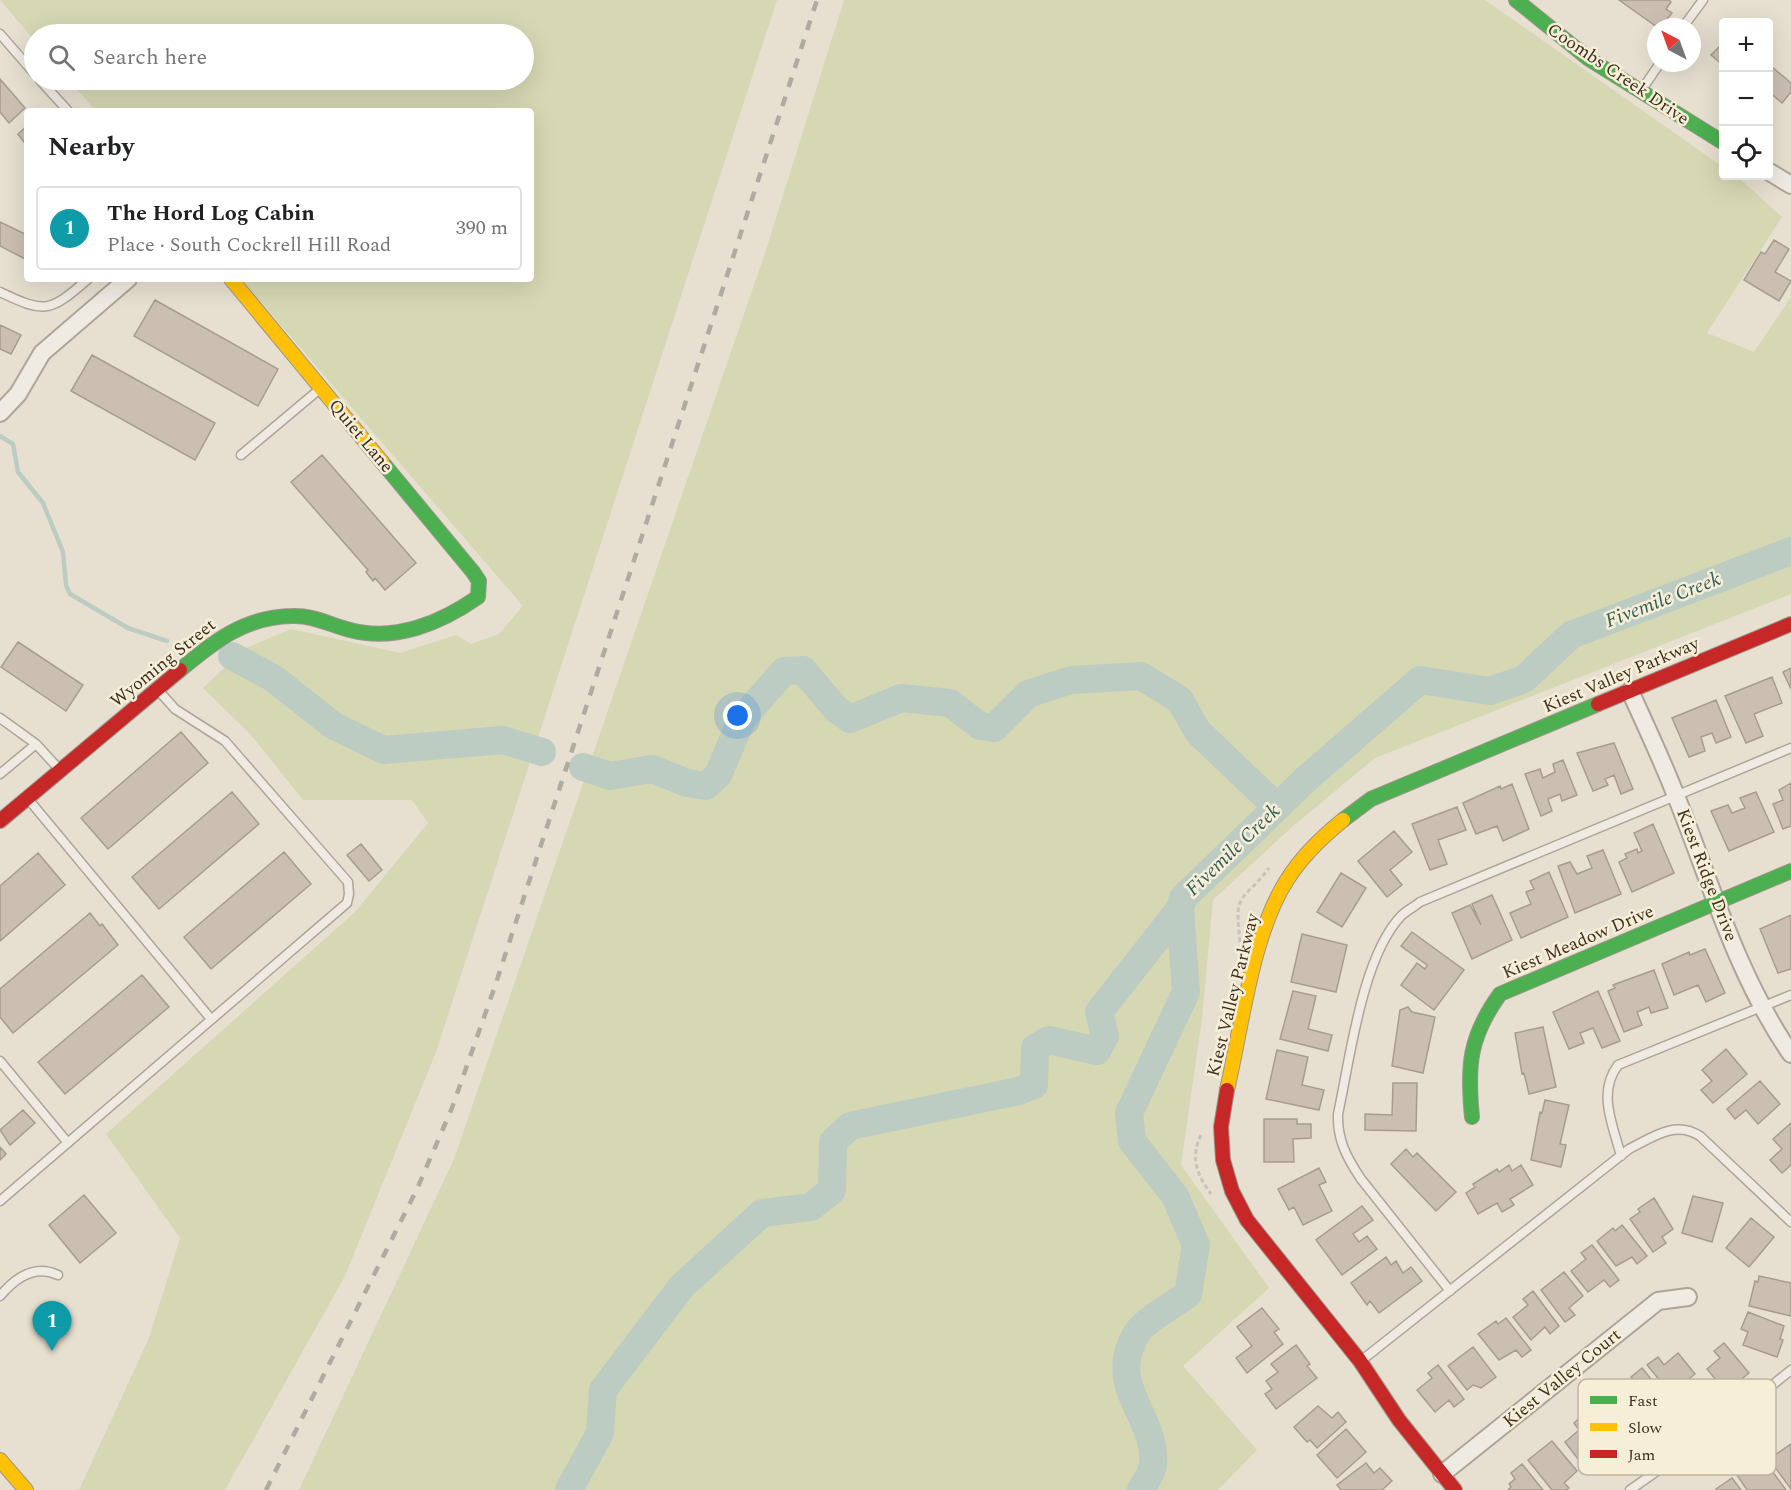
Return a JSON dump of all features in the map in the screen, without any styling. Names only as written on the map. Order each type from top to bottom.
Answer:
[{"type":"street","name":"Coombs Creek Drive","points":[[1516,0],[1544,25],[1640,92],[1719,140]]},
{"type":"street","points":[[1773,174],[1791,185]]},
{"type":"street","points":[[0,413],[18,394],[42,353],[125,282]]},
{"type":"street","name":"Quiet Lane","points":[[233,282],[473,572],[481,589],[478,597]]},
{"type":"street","name":"Wyoming Street","points":[[0,821],[218,638],[249,624],[280,617],[308,617],[340,629],[382,633],[434,623],[457,614],[478,597]]},
{"type":"street","name":"Kiest Valley Parkway","points":[[1455,1490],[1399,1420],[1360,1361],[1247,1220],[1234,1198],[1226,1172],[1221,1138],[1225,1102],[1266,928],[1277,896],[1295,868],[1318,840],[1371,799],[1791,624]]},
{"type":"street","name":"Kiest Ridge Drive","points":[[1630,691],[1676,796],[1716,903],[1761,1007],[1791,1054]]},
{"type":"street","name":"Kiest Meadow Drive","points":[[1472,1117],[1467,1074],[1473,1038],[1483,1016],[1500,994],[1791,871]]},
{"type":"street","name":"Kiest Valley Court","points":[[1442,1474],[1658,1301],[1688,1297]]},
{"type":"street","points":[[0,1460],[26,1490]]},
{"type":"lane","points":[[1690,18],[1703,0]]},
{"type":"lane","points":[[0,34],[24,62]]},
{"type":"lane","points":[[1640,92],[1653,72]]},
{"type":"lane","points":[[49,90],[65,108]]},
{"type":"lane","points":[[0,292],[31,307],[52,306],[65,299],[85,282]]},
{"type":"lane","points":[[241,455],[321,388]]},
{"type":"lane","points":[[0,1201],[347,903],[350,894],[348,882],[225,741],[175,709],[158,690]]},
{"type":"lane","points":[[0,718],[36,744],[60,770]]},
{"type":"lane","points":[[0,774],[36,744]]},
{"type":"lane","points":[[1450,1291],[1361,1179],[1348,1160],[1338,1132],[1338,1114],[1360,1015],[1376,957],[1401,916],[1420,902],[1791,748]]},
{"type":"lane","points":[[27,798],[211,1019]]},
{"type":"lane","points":[[1621,1156],[1607,1103],[1607,1083],[1618,1065],[1791,996]]},
{"type":"lane","points":[[0,1061],[68,1143]]},
{"type":"lane","points":[[1360,1361],[1621,1156],[1666,1131],[1688,1129],[1700,1136],[1791,1222]]},
{"type":"lane","points":[[0,1296],[20,1276],[48,1271],[58,1275]]},
{"type":"lane","points":[[1776,1382],[1791,1370]]},
{"type":"lane","points":[[1630,1490],[1651,1475]]},
{"type":"path","points":[[1240,944],[1237,906],[1242,895],[1260,881],[1275,862]]},
{"type":"path","points":[[1203,1130],[1195,1147],[1196,1169],[1216,1201]]},
{"type":"green space","points":[[0,0],[777,0],[436,1052],[345,1276],[225,1490],[79,1490],[149,1338],[180,1238],[106,1134],[355,912],[428,823],[412,800],[303,800],[251,735],[203,688],[244,649],[291,629],[400,653],[456,635],[471,644],[499,634],[523,606],[244,282],[534,282],[534,108],[93,108],[78,90],[534,90],[534,24],[24,24],[24,28]]},
{"type":"green space","points":[[844,0],[1485,0],[1719,164],[1719,180],[1741,180],[1782,217],[1707,333],[1754,352],[1791,297],[1791,594],[1375,758],[1292,827],[1213,900],[1202,1019],[1181,1165],[1269,1288],[1183,1366],[1257,1450],[1218,1490],[299,1490],[454,1159],[766,250]]},
{"type":"building","points":[[1619,0],[1669,0],[1671,2],[1666,9],[1672,13],[1668,18],[1647,18],[1647,20]]},
{"type":"building","points":[[1719,47],[1719,62],[1711,55]]},
{"type":"building","points":[[1773,68],[1791,83],[1791,92],[1782,103],[1773,95]]},
{"type":"building","points":[[0,79],[25,108],[9,123],[0,112]]},
{"type":"building","points":[[24,129],[24,142],[18,134]]},
{"type":"building","points":[[0,222],[24,234],[24,258],[0,246]]},
{"type":"building","points":[[1774,240],[1789,249],[1775,272],[1791,281],[1779,301],[1744,280],[1761,252],[1765,254]]},
{"type":"building","points":[[155,300],[278,369],[258,406],[134,336]]},
{"type":"building","points":[[0,325],[21,335],[11,354],[0,349]]},
{"type":"building","points":[[92,355],[215,423],[195,460],[71,391]]},
{"type":"building","points":[[322,455],[416,563],[385,590],[375,578],[373,581],[366,572],[368,570],[291,482]]},
{"type":"building","points":[[18,642],[83,685],[66,711],[1,667]]},
{"type":"building","points":[[1791,668],[1791,689],[1783,672]]},
{"type":"building","points":[[1772,677],[1782,703],[1754,714],[1763,736],[1746,743],[1725,696]]},
{"type":"building","points":[[1716,700],[1731,737],[1716,743],[1712,733],[1701,737],[1705,751],[1689,757],[1672,718]]},
{"type":"building","points":[[181,732],[208,763],[108,849],[81,818]]},
{"type":"building","points":[[1614,743],[1633,789],[1621,794],[1614,775],[1605,779],[1608,785],[1593,791],[1577,753]]},
{"type":"building","points":[[1563,760],[1577,795],[1562,801],[1560,794],[1548,799],[1552,811],[1541,816],[1525,774],[1540,769],[1543,778],[1555,772],[1553,764]]},
{"type":"building","points":[[1791,783],[1791,826],[1783,829],[1773,804],[1783,800],[1779,790]]},
{"type":"building","points":[[1512,784],[1529,829],[1503,841],[1497,826],[1476,834],[1463,803],[1500,786],[1501,789]]},
{"type":"building","points":[[232,792],[259,824],[159,909],[132,877]]},
{"type":"building","points":[[1756,792],[1774,832],[1729,851],[1711,811],[1728,805],[1732,813],[1745,808],[1740,798]]},
{"type":"building","points":[[1457,807],[1466,830],[1438,840],[1447,864],[1430,870],[1412,824]]},
{"type":"building","points":[[1653,824],[1674,873],[1632,892],[1619,862],[1627,858],[1625,854],[1637,849],[1638,853],[1642,851],[1634,833]]},
{"type":"building","points":[[1394,831],[1412,852],[1390,870],[1402,885],[1387,897],[1358,861]]},
{"type":"building","points":[[361,844],[382,870],[369,881],[347,855]]},
{"type":"building","points":[[1603,850],[1621,894],[1575,913],[1558,866],[1570,862],[1577,874],[1592,868],[1587,856]]},
{"type":"building","points":[[284,852],[311,884],[211,969],[184,937]]},
{"type":"building","points":[[38,853],[65,885],[0,941],[0,886]]},
{"type":"building","points":[[1549,872],[1568,917],[1521,938],[1510,913],[1531,904],[1526,892],[1534,889],[1530,881]]},
{"type":"building","points":[[1341,873],[1366,888],[1342,927],[1317,912]]},
{"type":"building","points":[[1492,895],[1512,940],[1472,959],[1452,913],[1470,905],[1481,925],[1472,904]]},
{"type":"building","points":[[90,913],[118,945],[13,1033],[0,1017],[0,989]]},
{"type":"building","points":[[1791,915],[1791,969],[1778,973],[1760,929]]},
{"type":"building","points":[[1412,932],[1464,970],[1434,1010],[1401,985],[1417,963],[1425,969],[1427,965],[1401,946]]},
{"type":"building","points":[[1302,934],[1347,945],[1336,992],[1291,982]]},
{"type":"building","points":[[1705,949],[1725,993],[1706,1002],[1698,985],[1674,995],[1662,964],[1689,952],[1690,955]]},
{"type":"building","points":[[1654,970],[1668,1008],[1651,1013],[1649,1007],[1637,1012],[1642,1025],[1624,1032],[1608,991],[1615,988],[1613,985]]},
{"type":"building","points":[[142,975],[169,1007],[65,1094],[38,1062]]},
{"type":"building","points":[[1293,991],[1316,996],[1308,1029],[1332,1035],[1328,1051],[1280,1039]]},
{"type":"building","points":[[1598,991],[1620,1041],[1602,1048],[1593,1028],[1580,1033],[1584,1043],[1569,1049],[1553,1012]]},
{"type":"building","points":[[1408,1007],[1412,1012],[1435,1017],[1423,1073],[1392,1066],[1400,1010]]},
{"type":"building","points":[[1543,1027],[1556,1087],[1529,1094],[1524,1073],[1522,1074],[1515,1033]]},
{"type":"building","points":[[1726,1049],[1747,1074],[1713,1103],[1701,1090],[1712,1081],[1702,1070]]},
{"type":"building","points":[[1277,1050],[1308,1057],[1302,1085],[1324,1090],[1319,1110],[1266,1099]]},
{"type":"building","points":[[1760,1081],[1780,1104],[1758,1124],[1746,1110],[1735,1119],[1727,1109]]},
{"type":"building","points":[[1393,1083],[1417,1083],[1416,1131],[1365,1130],[1365,1114],[1392,1115]]},
{"type":"building","points":[[1545,1100],[1569,1105],[1560,1144],[1566,1145],[1561,1167],[1531,1160],[1540,1112],[1542,1113]]},
{"type":"building","points":[[23,1110],[35,1123],[10,1145],[0,1130]]},
{"type":"building","points":[[1264,1119],[1297,1119],[1297,1124],[1311,1124],[1311,1138],[1293,1139],[1294,1162],[1264,1162]]},
{"type":"building","points":[[1791,1123],[1791,1165],[1782,1173],[1770,1160],[1782,1149],[1773,1139]]},
{"type":"building","points":[[0,1147],[6,1154],[0,1160]]},
{"type":"building","points":[[1406,1149],[1413,1157],[1417,1153],[1456,1192],[1436,1211],[1391,1164]]},
{"type":"building","points":[[1509,1165],[1512,1171],[1521,1165],[1533,1185],[1510,1199],[1514,1205],[1502,1212],[1497,1203],[1478,1214],[1466,1193],[1475,1187],[1473,1184],[1497,1169],[1499,1172]]},
{"type":"building","points":[[1319,1168],[1326,1182],[1319,1185],[1332,1211],[1303,1225],[1294,1207],[1289,1210],[1278,1189]]},
{"type":"building","points":[[84,1195],[116,1233],[80,1263],[49,1225]]},
{"type":"building","points":[[1693,1196],[1723,1203],[1712,1242],[1682,1233]]},
{"type":"building","points":[[1654,1198],[1673,1229],[1662,1237],[1666,1243],[1653,1252],[1630,1219],[1640,1212],[1638,1209]]},
{"type":"building","points":[[1362,1206],[1373,1220],[1353,1234],[1359,1242],[1367,1236],[1377,1249],[1342,1275],[1316,1240]]},
{"type":"building","points":[[1751,1218],[1774,1237],[1749,1267],[1726,1248]]},
{"type":"building","points":[[1622,1225],[1647,1256],[1637,1264],[1632,1257],[1616,1266],[1597,1241],[1613,1228],[1615,1231]]},
{"type":"building","points":[[1592,1245],[1619,1280],[1610,1287],[1604,1280],[1588,1292],[1571,1271],[1586,1259],[1581,1253]]},
{"type":"building","points":[[1386,1257],[1391,1265],[1396,1261],[1403,1273],[1411,1267],[1422,1281],[1379,1313],[1370,1301],[1367,1305],[1351,1283]]},
{"type":"building","points":[[1564,1272],[1583,1296],[1569,1308],[1575,1315],[1565,1322],[1541,1290]]},
{"type":"building","points":[[1759,1276],[1791,1283],[1791,1316],[1749,1306],[1755,1281],[1758,1282]]},
{"type":"building","points":[[1533,1291],[1559,1326],[1550,1334],[1545,1327],[1531,1340],[1513,1317],[1528,1305],[1523,1299]]},
{"type":"building","points":[[1262,1308],[1279,1329],[1274,1332],[1283,1344],[1247,1373],[1236,1358],[1252,1346],[1237,1327]]},
{"type":"building","points":[[1748,1312],[1784,1326],[1780,1339],[1783,1340],[1777,1357],[1743,1345],[1748,1332],[1741,1329]]},
{"type":"building","points":[[1506,1318],[1531,1350],[1522,1357],[1516,1350],[1499,1360],[1478,1334],[1496,1321],[1498,1324]]},
{"type":"building","points":[[1724,1343],[1749,1373],[1742,1379],[1715,1379],[1707,1369],[1720,1358],[1714,1351]]},
{"type":"building","points":[[1296,1345],[1310,1364],[1307,1366],[1317,1378],[1276,1409],[1265,1394],[1272,1389],[1266,1381],[1278,1372],[1271,1364]]},
{"type":"building","points":[[1473,1347],[1496,1377],[1481,1388],[1473,1385],[1467,1390],[1448,1366]]},
{"type":"building","points":[[1678,1353],[1695,1374],[1689,1379],[1659,1379],[1647,1365],[1658,1357],[1664,1365]]},
{"type":"building","points":[[1438,1365],[1464,1399],[1454,1407],[1449,1400],[1435,1412],[1417,1390],[1432,1378],[1428,1373]]},
{"type":"building","points":[[1642,1368],[1651,1379],[1633,1379],[1631,1377]]},
{"type":"building","points":[[1318,1406],[1332,1418],[1338,1412],[1346,1422],[1317,1448],[1310,1440],[1307,1442],[1294,1427]]},
{"type":"building","points":[[1346,1429],[1366,1452],[1337,1478],[1317,1455]]},
{"type":"building","points":[[1578,1431],[1578,1459],[1565,1442]]},
{"type":"building","points":[[1552,1441],[1577,1471],[1564,1483],[1569,1488],[1566,1490],[1552,1490],[1528,1460]]},
{"type":"building","points":[[1791,1444],[1791,1489],[1776,1469],[1776,1454]]},
{"type":"building","points":[[1366,1463],[1374,1473],[1380,1468],[1392,1481],[1382,1490],[1341,1490],[1337,1485]]},
{"type":"building","points":[[1522,1464],[1543,1490],[1508,1490],[1511,1487],[1509,1484],[1515,1479],[1511,1473]]},
{"type":"building","points":[[1737,1475],[1775,1475],[1786,1490],[1747,1490]]},
{"type":"building","points":[[1732,1478],[1741,1490],[1716,1489]]},
{"type":"waterway","points":[[0,436],[13,444],[18,472],[43,503],[63,552],[66,585],[70,594],[128,628],[167,641]]},
{"type":"waterway","name":"Fivemile Creek","points":[[1141,1490],[1153,1465],[1152,1448],[1129,1385],[1126,1369],[1128,1352],[1141,1328],[1188,1294],[1196,1245],[1175,1196],[1132,1141],[1129,1113],[1186,992],[1180,909],[1183,898],[1305,780],[1420,680],[1490,691],[1524,679],[1571,635],[1791,551]]},
{"type":"waterway","points":[[232,656],[273,678],[334,726],[384,750],[503,740],[542,752]]},
{"type":"waterway","points":[[583,767],[610,776],[652,769],[687,783],[706,786],[718,775],[742,719],[784,671],[803,670],[836,709],[850,719],[901,698],[950,703],[980,726],[994,728],[1028,694],[1071,680],[1141,676],[1180,700],[1198,732],[1277,807]]},
{"type":"waterway","points":[[569,1490],[600,1433],[603,1390],[682,1286],[762,1213],[811,1207],[832,1190],[833,1142],[850,1126],[1019,1091],[1034,1085],[1035,1048],[1049,1040],[1097,1051],[1105,1036],[1099,1012],[1180,909]]},
{"type":"railway","points":[[266,1490],[417,1189],[452,1108],[495,986],[817,0]]},
{"type":"traffic: fast","points":[[1516,0],[1589,59],[1719,140]]},
{"type":"traffic: fast","points":[[180,670],[231,632],[275,617],[300,616],[350,630],[384,634],[401,632],[433,622],[478,597],[479,581],[473,572],[382,462]]},
{"type":"traffic: fast","points":[[1343,820],[1371,799],[1598,704]]},
{"type":"traffic: fast","points":[[1472,1117],[1470,1082],[1472,1052],[1482,1024],[1500,994],[1791,871]]},
{"type":"traffic: slow","points":[[233,282],[382,462]]},
{"type":"traffic: slow","points":[[1227,1090],[1257,953],[1275,902],[1299,863],[1343,820]]},
{"type":"traffic: slow","points":[[0,1460],[26,1490]]},
{"type":"traffic: jam","points":[[1598,704],[1791,624]]},
{"type":"traffic: jam","points":[[0,821],[180,670]]},
{"type":"traffic: jam","points":[[1227,1090],[1221,1127],[1223,1160],[1232,1191],[1247,1220],[1360,1361],[1399,1420],[1455,1490]]},
{"type":"place","name":"The Hord Log Cabin","points":[[52,1351]]}]
